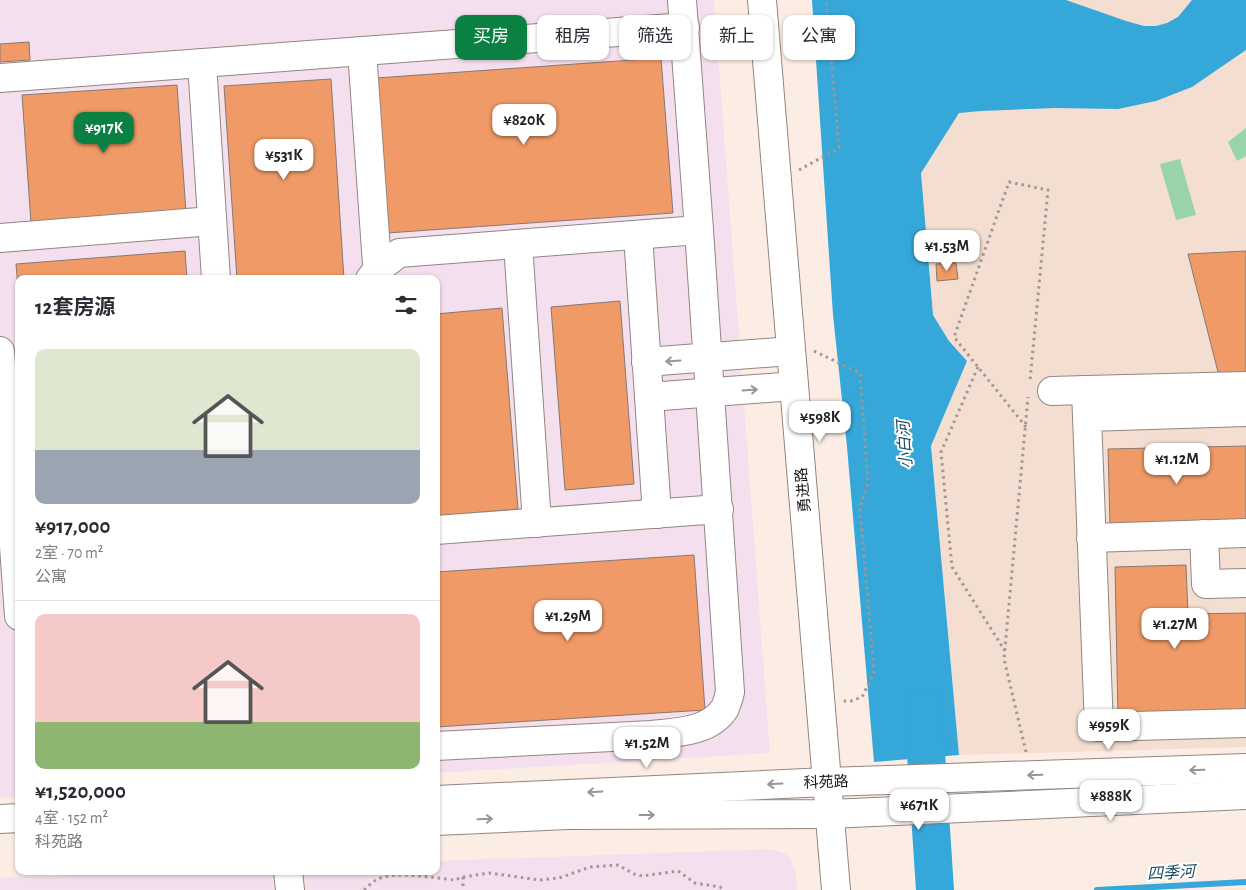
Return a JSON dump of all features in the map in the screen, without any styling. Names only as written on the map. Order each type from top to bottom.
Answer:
[{"type":"street","name":"勇进路","points":[[762,0],[836,890]]},
{"type":"street","points":[[0,78],[362,50],[683,13],[700,230],[730,692],[725,707],[716,718],[701,727],[652,735],[440,746]]},
{"type":"street","points":[[362,50],[375,275]]},
{"type":"street","points":[[202,63],[216,275]]},
{"type":"street","points":[[0,238],[212,222]]},
{"type":"street","points":[[376,275],[399,253],[700,230]]},
{"type":"street","points":[[638,235],[657,514]]},
{"type":"street","points":[[518,244],[537,522]]},
{"type":"street","points":[[0,351],[11,404],[15,504]]},
{"type":"street","points":[[646,362],[791,351]]},
{"type":"street","points":[[648,397],[794,386]]},
{"type":"street","points":[[1052,391],[1246,386]]},
{"type":"street","points":[[1086,390],[1099,727],[1246,723]]},
{"type":"street","points":[[1087,418],[1246,412]]},
{"type":"street","points":[[440,530],[719,509]]},
{"type":"street","points":[[1091,538],[1246,533]]},
{"type":"street","points":[[1204,534],[1206,584],[1246,583]]},
{"type":"street","name":"科苑路","points":[[440,800],[972,776],[1246,768]]},
{"type":"street","name":"科苑路","points":[[440,821],[568,815],[862,813],[974,806],[1246,795]]},
{"type":"street","points":[[0,819],[15,818]]},
{"type":"street","points":[[0,836],[15,836]]},
{"type":"street","points":[[288,875],[290,890]]},
{"type":"path","points":[[814,161],[839,148],[826,0]]},
{"type":"path","points":[[1026,427],[954,337],[1009,182],[1048,190],[1026,427],[1005,652],[1004,659],[1032,775]]},
{"type":"path","points":[[832,359],[860,373],[868,483],[860,508],[874,673],[862,697]]},
{"type":"path","points":[[978,367],[941,452],[952,567],[1005,652]]},
{"type":"path","points":[[364,890],[376,880],[386,876],[400,875],[454,880],[462,877],[489,874],[540,880],[558,878],[590,867],[618,865],[634,874],[642,876],[678,871],[695,883],[720,887],[724,890]]},
{"type":"path","points":[[462,877],[463,890]]},
{"type":"shaded area","points":[[0,0],[714,0],[715,15],[701,15],[701,60],[718,60],[770,753],[440,773],[440,275],[15,275],[15,797],[0,798]]},
{"type":"shaded area","points":[[918,0],[1246,0],[1246,747],[959,755],[931,446],[967,361],[949,341],[933,315],[921,173]]},
{"type":"shaded area","points":[[768,849],[782,852],[791,858],[796,875],[797,890],[0,890],[0,878],[78,875],[440,875],[440,861]]},
{"type":"green space","points":[[1246,128],[1246,156],[1237,161],[1228,142]]},
{"type":"green space","points":[[1180,159],[1196,215],[1176,220],[1160,164]]},
{"type":"water","points":[[812,0],[1066,0],[1126,21],[1144,26],[1156,26],[1178,17],[1192,0],[1246,0],[1246,50],[1192,87],[1156,101],[1118,109],[1055,108],[959,113],[921,173],[933,315],[949,341],[967,361],[931,446],[959,755],[874,762],[847,447],[833,315],[816,60],[855,60],[855,15],[813,15]]},
{"type":"building","points":[[29,42],[30,60],[0,62],[0,44]]},
{"type":"building","points":[[632,60],[661,60],[673,213],[387,233],[376,78]]},
{"type":"building","points":[[331,79],[344,275],[237,275],[224,86]]},
{"type":"building","points":[[177,85],[186,212],[31,223],[22,95]]},
{"type":"building","points":[[185,251],[187,275],[17,275],[16,264]]},
{"type":"building","points":[[1246,251],[1246,375],[1219,376],[1188,254]]},
{"type":"building","points":[[956,263],[958,279],[937,281],[936,264]]},
{"type":"building","points":[[620,301],[634,484],[565,490],[551,307]]},
{"type":"building","points":[[502,308],[518,509],[440,516],[440,314]]},
{"type":"building","points":[[1246,446],[1246,521],[1110,524],[1108,449]]},
{"type":"building","points":[[694,555],[705,710],[440,727],[440,572]]},
{"type":"building","points":[[1186,565],[1188,614],[1246,613],[1246,715],[1118,718],[1115,567]]},
{"type":"waterway","name":"小白河","points":[[923,708],[935,890]]},
{"type":"waterway","name":"四季河","points":[[1097,890],[1246,882]]}]
